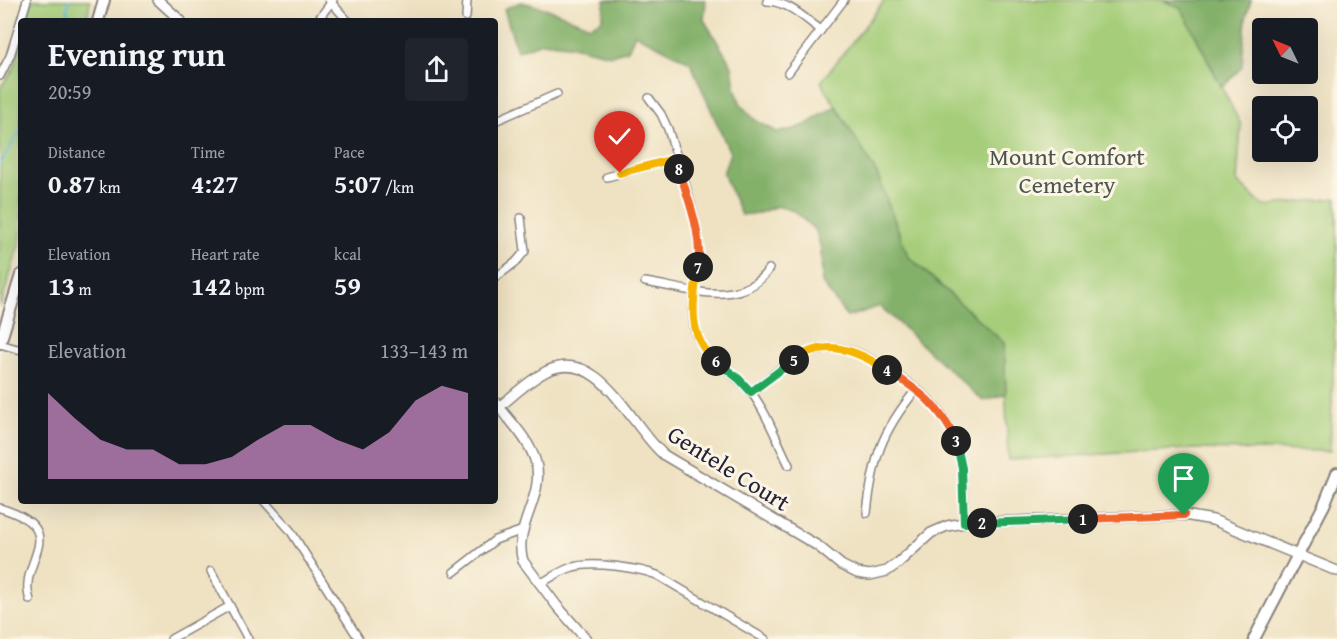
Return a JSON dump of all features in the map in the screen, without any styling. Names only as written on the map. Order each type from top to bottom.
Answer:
[{"type":"main road","points":[[99,18],[104,0]]},
{"type":"main road","points":[[0,344],[18,285]]},
{"type":"main road","points":[[1254,639],[1337,473]]},
{"type":"street","points":[[22,18],[27,0]]},
{"type":"street","points":[[158,0],[179,18]]},
{"type":"street","points":[[466,17],[467,0]]},
{"type":"street","points":[[788,73],[844,0]]},
{"type":"street","points":[[319,18],[331,1],[345,18]]},
{"type":"street","points":[[766,1],[776,1],[788,6],[821,30]]},
{"type":"street","points":[[0,76],[10,56],[18,30]]},
{"type":"street","points":[[498,120],[557,94]]},
{"type":"street","points":[[649,98],[665,121],[677,158],[699,247],[693,303],[694,322],[700,341],[712,358],[751,392],[789,465]]},
{"type":"street","points":[[607,177],[677,158]]},
{"type":"street","points":[[498,276],[516,262],[525,251],[521,218]]},
{"type":"street","points":[[645,282],[723,294],[756,284],[769,269]]},
{"type":"street","points":[[0,344],[18,349]]},
{"type":"street","points":[[751,392],[803,355],[816,350],[847,349],[863,355],[915,390],[938,409],[956,442],[962,468],[964,523],[1197,516],[1213,520],[1337,571]]},
{"type":"street","name":"Gentele Court","points":[[498,405],[550,370],[569,366],[588,371],[605,383],[644,435],[664,454],[818,546],[847,569],[868,574],[893,568],[931,533],[947,526],[964,523]]},
{"type":"street","points":[[867,513],[880,443],[915,390]]},
{"type":"street","points":[[498,408],[529,447],[537,471],[537,491],[523,530],[521,555],[527,568],[586,639]]},
{"type":"street","points":[[267,504],[290,530],[359,639]]},
{"type":"street","points":[[0,508],[25,517],[37,533],[38,550],[28,585],[30,600]]},
{"type":"street","points":[[454,572],[495,540],[523,530]]},
{"type":"street","points":[[540,584],[565,570],[579,566],[640,570],[657,575],[765,639]]},
{"type":"street","points":[[211,571],[248,639]]},
{"type":"street","points":[[171,639],[230,606]]},
{"type":"green space","points":[[32,0],[90,0],[87,18],[28,18]]},
{"type":"green space","points":[[605,0],[706,0],[704,20],[732,66],[735,88],[741,105],[755,120],[777,132],[790,131],[807,124],[836,106],[876,172],[908,256],[1004,343],[1006,394],[983,401],[880,306],[847,317],[822,283],[821,249],[816,231],[794,211],[777,206],[759,213],[741,215],[723,173],[730,153],[690,62],[635,34],[628,50],[611,55],[568,45],[542,42],[517,51],[504,9],[521,2],[548,9],[590,26],[602,20]]},
{"type":"green space","name":"Mount Comfort Cemetery","points":[[885,0],[1163,0],[1182,9],[1241,125],[1237,181],[1263,206],[1337,198],[1337,271],[1330,451],[1187,449],[1008,460],[1004,343],[908,256],[876,172],[821,82]]},
{"type":"green space","points":[[1163,0],[1251,0],[1246,18],[1242,67],[1222,88],[1182,9]]},
{"type":"green space","points":[[18,53],[18,249],[0,308],[0,88],[14,68]]},
{"type":"waterway","points":[[68,18],[69,0]]},
{"type":"waterway","points":[[0,164],[18,134]]},
{"type":"route","points":[[620,173],[677,158],[698,237],[699,258],[693,303],[694,322],[704,349],[712,358],[751,392],[799,357],[816,350],[847,349],[881,366],[929,400],[948,424],[960,454],[964,523],[1184,515]]}]
